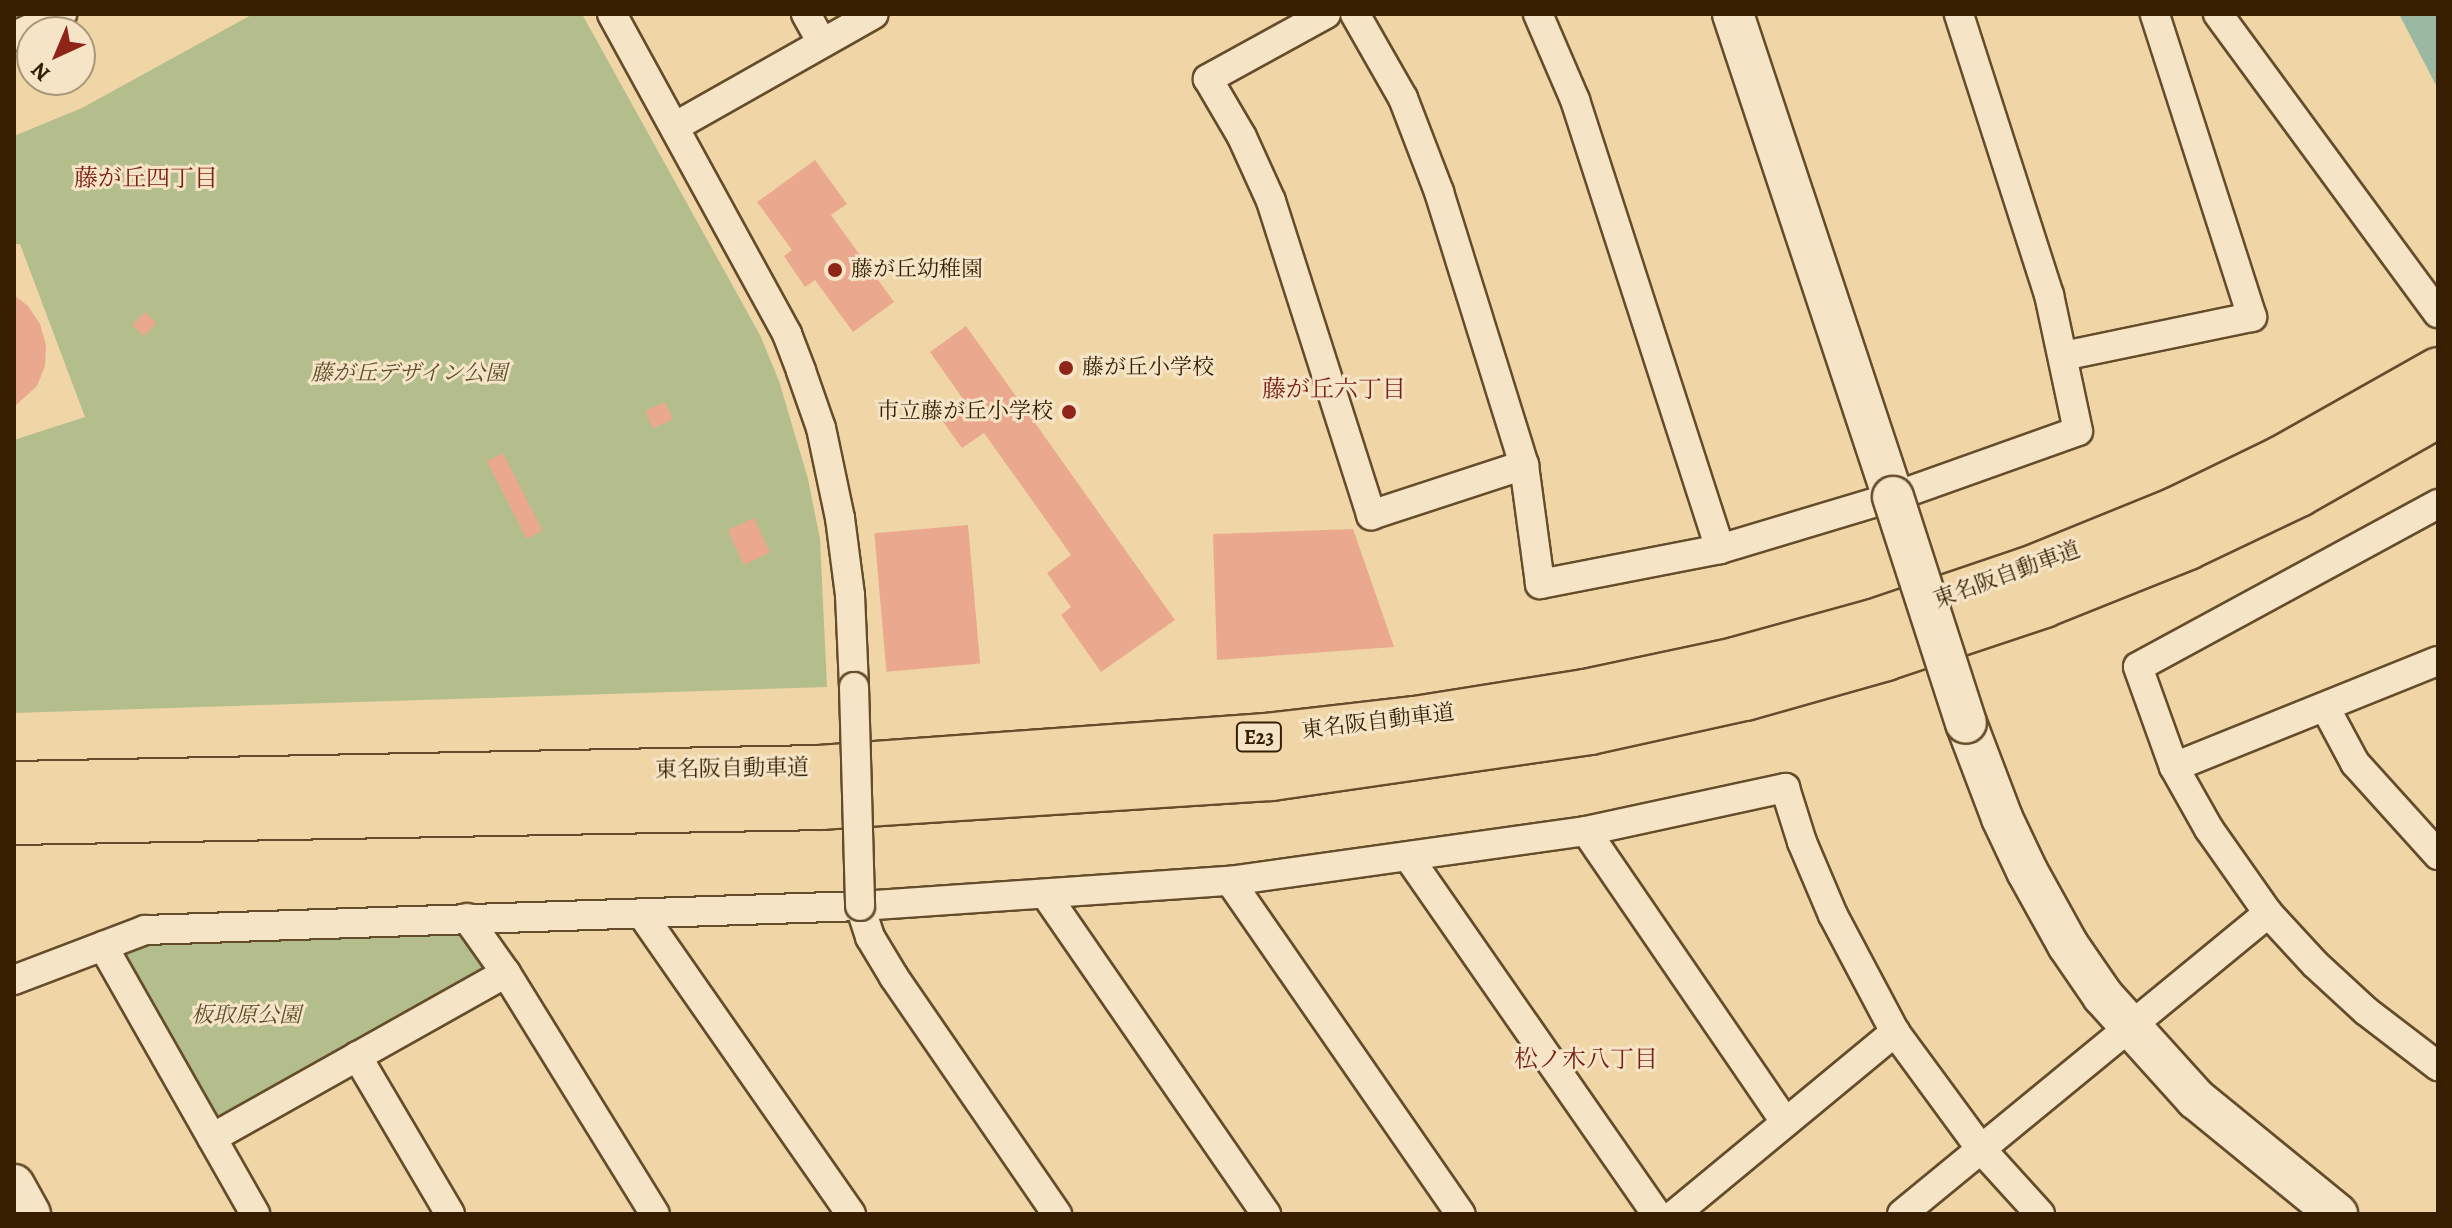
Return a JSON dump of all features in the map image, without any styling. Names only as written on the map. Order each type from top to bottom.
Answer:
[{"type":"highway","name":"東名阪自動車道","points":[[14,784],[817,768],[1265,736],[1415,719],[1585,692],[1735,660],[1873,622],[2027,570],[2175,510],[2267,465],[2438,370]]},
{"type":"highway","name":"東名阪自動車道","points":[[14,822],[822,807],[1271,778],[1590,732],[1745,698],[1886,658],[2044,605],[2188,547],[2299,494],[2438,415]]},
{"type":"street","points":[[612,14],[676,126],[787,334],[821,428],[846,557],[854,687],[860,906],[870,937],[894,977],[1057,1214]]},
{"type":"street","points":[[806,14],[822,43]]},
{"type":"street","points":[[676,126],[874,14]]},
{"type":"street","points":[[1326,14],[1208,79],[1242,137],[1271,201],[1371,515],[1524,465]]},
{"type":"street","points":[[1355,14],[1403,98],[1439,192],[1524,465],[1540,584],[1720,549],[1893,497],[2078,431],[2049,295],[1959,14]]},
{"type":"street","points":[[1538,14],[1575,100],[1720,549]]},
{"type":"street","points":[[1733,14],[1966,723],[2002,818],[2027,871],[2068,945],[2129,1029],[2230,1130],[2337,1214]]},
{"type":"street","points":[[2063,356],[2252,317],[2155,14]]},
{"type":"street","points":[[2218,14],[2438,313]]},
{"type":"street","points":[[2438,504],[2138,667],[2174,767],[2209,829],[2268,913],[2315,964],[2366,1011],[2438,1066]]},
{"type":"street","points":[[2174,767],[2438,661]]},
{"type":"street","points":[[2325,707],[2355,763],[2392,808],[2438,855]]},
{"type":"street","points":[[14,980],[145,930],[860,906],[1230,881],[1586,831],[1785,788],[1802,842],[1833,915],[1895,1032],[1981,1149],[2040,1214]]},
{"type":"street","points":[[1586,831],[1785,1122]]},
{"type":"street","points":[[1409,858],[1656,1214]]},
{"type":"street","points":[[1230,881],[1461,1214]]},
{"type":"street","points":[[1046,895],[1266,1214]]},
{"type":"street","points":[[641,913],[851,1214]]},
{"type":"street","points":[[1902,1214],[2268,913]]},
{"type":"street","points":[[467,918],[506,973],[655,1214]]},
{"type":"street","points":[[103,946],[255,1214]]},
{"type":"street","points":[[212,1138],[506,973]]},
{"type":"street","points":[[1675,1214],[1895,1032]]},
{"type":"street","points":[[357,1056],[450,1214]]},
{"type":"street","points":[[14,1185],[30,1214]]},
{"type":"green space","name":"藤が丘デザイン公園","points":[[253,14],[582,14],[760,335],[779,381],[808,479],[820,539],[827,687],[14,713],[14,440],[85,417],[20,244],[14,244],[14,136],[82,108]]},
{"type":"green space","name":"板取原公園","points":[[458,929],[483,962],[482,973],[226,1117],[211,1113],[124,955],[134,943]]},
{"type":"shaded area","points":[[2399,14],[2438,14],[2438,89]]},
{"type":"building","points":[[815,160],[847,204],[831,215],[894,302],[853,332],[815,280],[805,287],[784,256],[792,250],[757,202]]},
{"type":"building","points":[[14,295],[28,306],[40,324],[46,345],[45,366],[37,386],[14,407]]},
{"type":"building","points":[[145,312],[156,323],[144,336],[132,325]]},
{"type":"building","points":[[966,326],[1175,620],[1101,672],[1061,615],[1071,607],[1047,573],[1071,555],[984,433],[962,448],[939,416],[963,399],[930,352]]},
{"type":"building","points":[[665,402],[673,419],[653,429],[645,411]]},
{"type":"building","points":[[503,453],[542,531],[526,539],[487,461]]},
{"type":"building","points":[[754,518],[770,552],[744,565],[728,530]]},
{"type":"building","points":[[968,525],[980,663],[886,672],[874,533]]},
{"type":"building","points":[[1353,529],[1394,647],[1217,660],[1213,534]]},
{"type":"place","name":"藤が丘幼稚園","points":[[835,270]]},
{"type":"place","name":"藤が丘小学校","points":[[1066,368]]},
{"type":"place","name":"市立藤が丘小学校","points":[[1069,412]]},
{"type":"district","name":"藤が丘四丁目","points":[[146,179]]},
{"type":"district","name":"藤が丘六丁目","points":[[1334,390]]},
{"type":"district","name":"松ノ木八丁目","points":[[1586,1060]]}]
